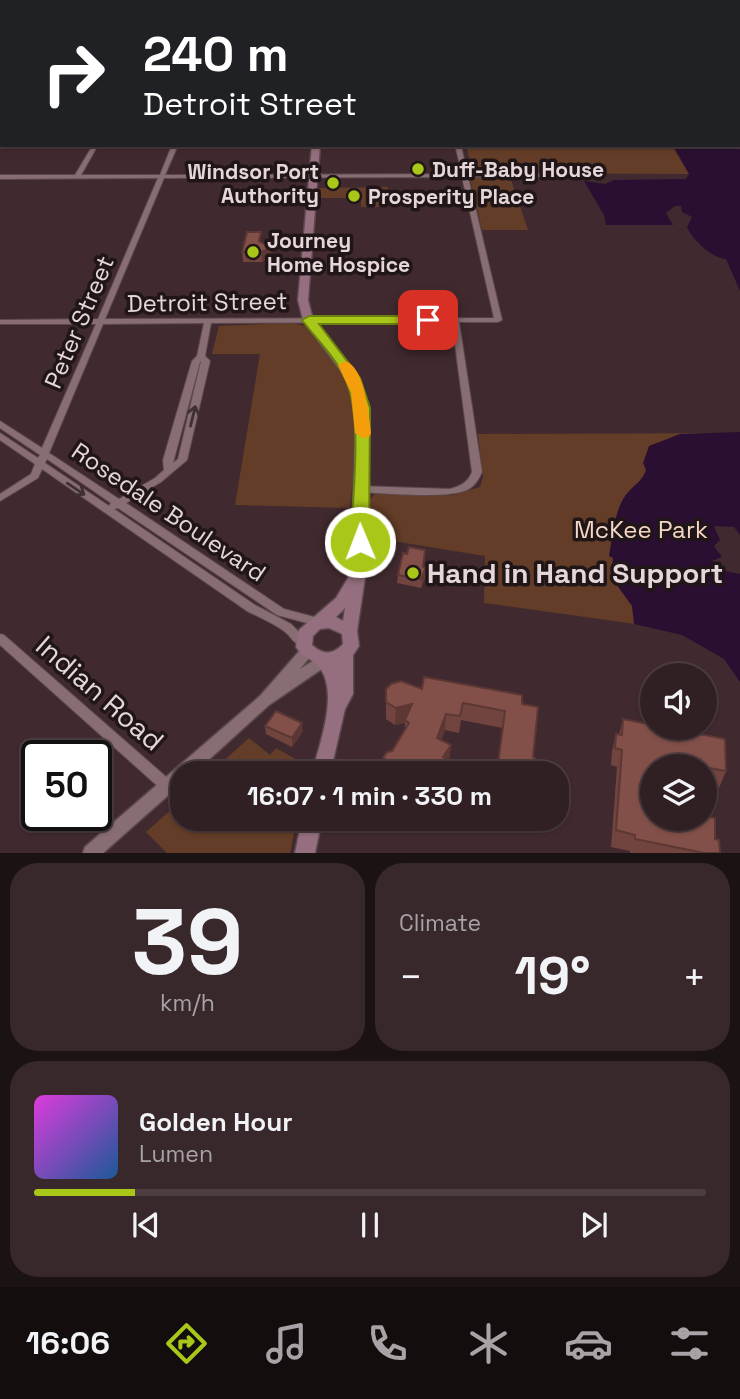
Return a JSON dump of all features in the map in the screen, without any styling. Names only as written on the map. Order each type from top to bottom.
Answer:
[{"type":"main road","points":[[316,147],[302,287],[309,320],[341,359],[359,393],[363,438],[359,489],[360,564],[349,631],[352,642],[345,654],[345,694],[337,708],[324,761]]},
{"type":"main road","points":[[337,708],[334,678],[324,660],[305,648],[307,631],[320,623],[342,602],[360,564]]},
{"type":"main road","points":[[320,623],[337,623],[349,631]]},
{"type":"main road","points":[[324,660],[345,654]]},
{"type":"main road","points":[[306,853],[310,831]]},
{"type":"street","points":[[77,177],[95,147]]},
{"type":"street","name":"Peter Street","points":[[0,498],[25,484],[34,475],[174,147]]},
{"type":"street","points":[[458,147],[465,176]]},
{"type":"street","points":[[0,177],[578,175]]},
{"type":"street","name":"Detroit Street","points":[[0,322],[498,320],[465,176]]},
{"type":"street","points":[[359,489],[450,492],[470,486],[477,472],[455,320]]},
{"type":"street","points":[[168,470],[168,460],[196,361],[201,357],[208,321]]},
{"type":"street","points":[[107,510],[182,460],[206,361],[201,357]]},
{"type":"street","name":"Rosedale Boulevard","points":[[0,424],[107,510],[251,608],[287,627],[305,648]]},
{"type":"street","name":"Rosedale Boulevard","points":[[0,436],[118,503],[281,612],[320,623]]},
{"type":"street","name":"Indian Road","points":[[0,638],[167,786]]},
{"type":"street","points":[[264,701],[305,648]]},
{"type":"street","points":[[91,853],[264,701],[324,660]]},
{"type":"green space","points":[[466,147],[673,147],[689,174],[473,173]]},
{"type":"green space","points":[[510,177],[528,230],[482,230],[470,179]]},
{"type":"green space","name":"Prosperity Place","points":[[388,187],[388,207],[361,207],[361,198],[319,198],[319,188]]},
{"type":"green space","points":[[292,323],[306,326],[338,367],[349,388],[356,439],[350,508],[235,505],[260,354],[212,354],[219,326]]},
{"type":"green space","name":"McKee Park","points":[[728,433],[740,605],[729,637],[484,603],[485,556],[368,537],[368,501],[375,494],[453,495],[480,487],[483,477],[478,434]]},
{"type":"green space","points":[[249,738],[270,755],[276,748],[299,761],[223,761]]},
{"type":"green space","points":[[170,811],[170,831],[295,831],[290,853],[167,853],[146,832]]},
{"type":"shaded area","points":[[674,147],[740,147],[740,291],[726,259],[708,252],[689,232],[687,227],[692,217],[682,212],[681,206],[675,206],[666,213],[673,225],[606,225],[604,215],[584,181],[605,184],[614,180],[686,179],[689,174]]},
{"type":"shaded area","points":[[740,432],[740,682],[724,659],[682,635],[634,624],[632,606],[611,577],[613,558],[609,556],[618,510],[625,496],[645,474],[643,463],[649,446],[680,434]]},
{"type":"pier","points":[[714,526],[734,527],[740,535],[740,574],[725,571],[712,561],[722,557],[714,546],[720,540]]},
{"type":"building","points":[[247,232],[261,232],[259,241],[271,248],[261,252],[242,252]]},
{"type":"building","name":"Hand in Hand Support","points":[[409,547],[425,550],[423,567],[426,568],[421,579],[398,575],[403,553],[407,554]]},
{"type":"building","points":[[424,677],[522,695],[522,704],[538,707],[535,761],[498,761],[505,711],[463,703],[460,716],[446,714],[437,738],[451,745],[443,757],[451,761],[389,761],[383,758],[387,752],[392,751],[409,723],[405,720],[412,704],[396,708],[386,702],[386,689],[401,681],[422,689]]},
{"type":"building","points":[[276,711],[302,723],[292,738],[265,726]]},
{"type":"building","points":[[623,719],[640,722],[640,740],[725,739],[726,771],[717,769],[717,754],[640,754],[640,831],[715,831],[720,853],[704,853],[635,839],[635,835],[616,830],[622,750],[615,748],[616,734],[622,735]]},
{"type":"slow traffic","points":[[345,365],[359,393],[363,433]]},
{"type":"place","name":"Duff-Baby House","points":[[418,169]]},
{"type":"place","name":"Windsor Port Authority","points":[[333,183]]},
{"type":"place","name":"Prosperity Place","points":[[354,196]]},
{"type":"place","name":"Journey Home Hospice","points":[[253,252]]},
{"type":"place","name":"Hand in Hand Support","points":[[413,573]]},
{"type":"route","points":[[360,542],[359,489],[363,438],[359,393],[341,359],[309,320],[428,320]]}]
